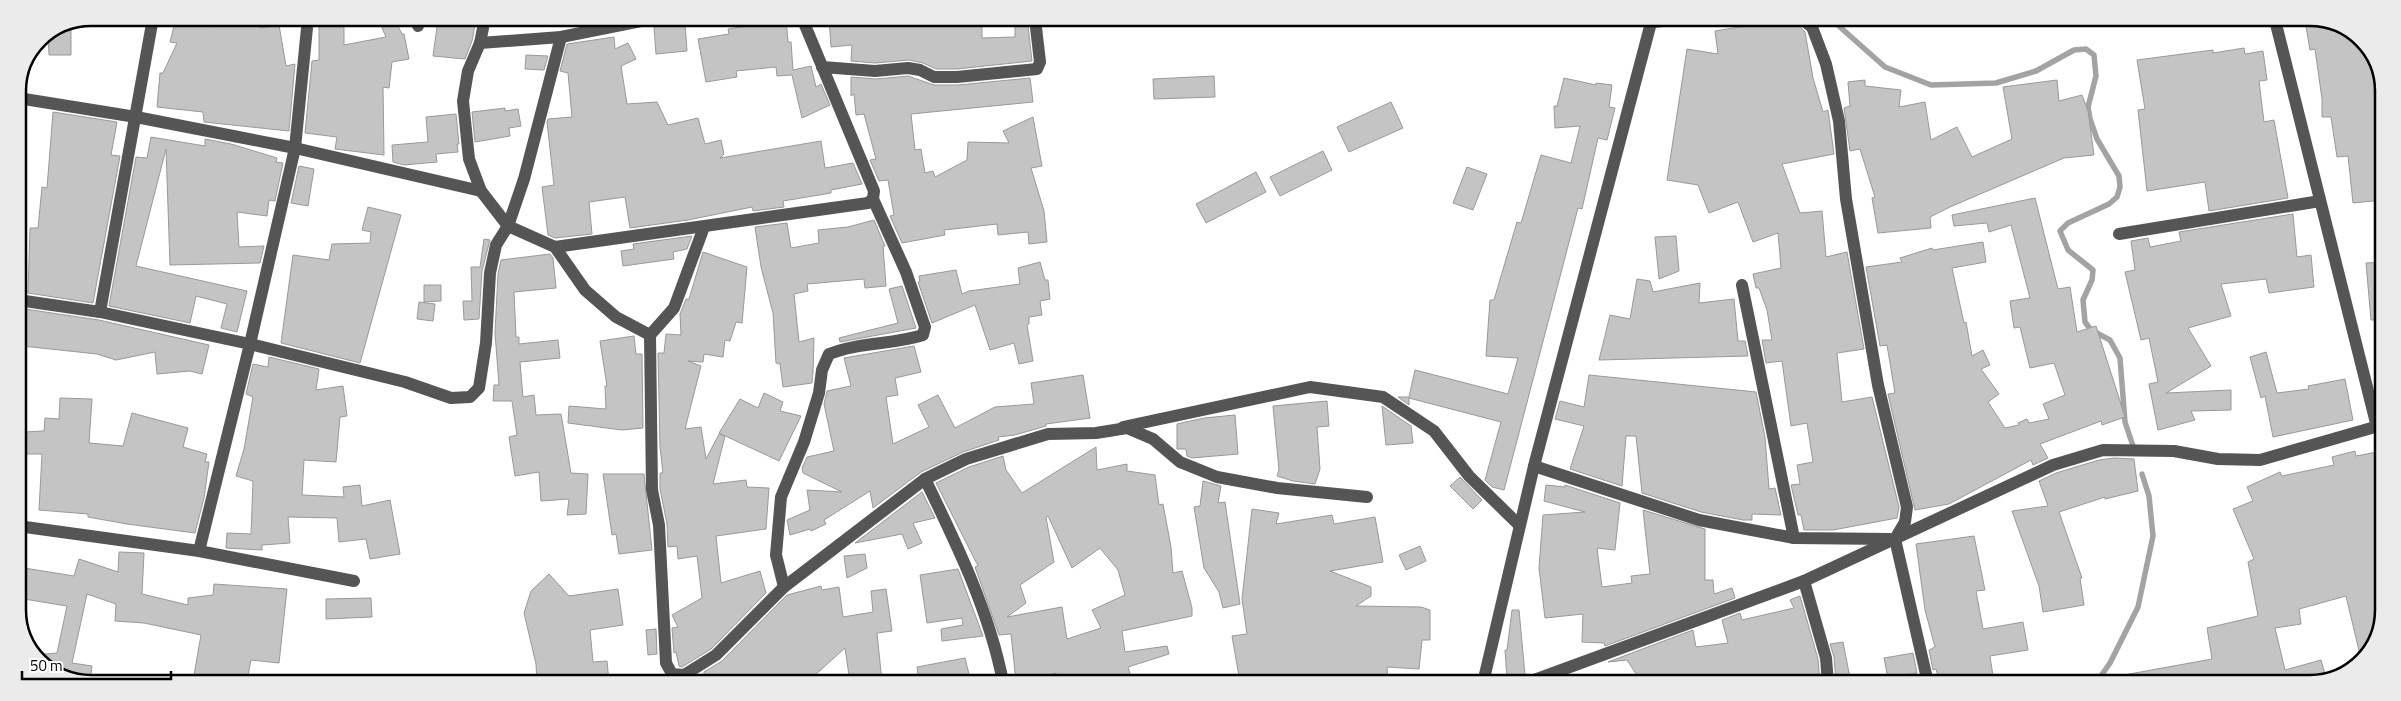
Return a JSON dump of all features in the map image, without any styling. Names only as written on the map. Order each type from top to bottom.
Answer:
[{"type":"street","points":[[100,312],[152,26]]},
{"type":"street","points":[[199,551],[250,344],[295,148],[307,26]]},
{"type":"street","points":[[483,26],[480,44],[468,72],[463,101],[469,159],[481,191],[508,226],[555,247],[586,290],[616,317],[650,335]]},
{"type":"street","points":[[480,44],[561,38],[618,26]]},
{"type":"street","points":[[784,587],[776,555],[781,497],[804,442],[819,393],[822,370],[829,354],[844,348],[907,340],[923,336],[924,327],[906,272],[873,198],[874,191],[805,26]]},
{"type":"street","points":[[822,67],[875,71],[908,68],[920,70],[934,77],[1029,71],[1037,69],[1040,62],[1036,26]]},
{"type":"street","points":[[1485,675],[1534,466],[1651,26]]},
{"type":"street","points":[[1811,26],[1826,64],[1839,120],[1846,199],[1876,376],[1907,507],[1905,522],[1895,539],[1926,675]]},
{"type":"street","points":[[2276,26],[2320,201],[2375,407]]},
{"type":"street","points":[[26,301],[100,312],[250,344],[405,382],[451,398],[470,397],[479,388],[486,343],[490,273],[496,246],[508,226],[524,178],[561,38]]},
{"type":"street","points":[[26,99],[136,117],[295,148],[481,191]]},
{"type":"street","points":[[555,247],[704,228],[868,203],[873,198]]},
{"type":"street","points":[[2119,234],[2320,201]]},
{"type":"street","points":[[704,228],[674,308],[650,335],[652,490],[659,524],[666,663],[672,674],[684,675],[716,655],[784,587],[925,479],[966,459],[1048,434],[1096,433],[1127,428],[1153,439],[1180,462],[1217,476],[1276,488],[1367,497]]},
{"type":"street","points":[[1742,285],[1794,538]]},
{"type":"street","points":[[1096,433],[1310,387],[1383,397],[1434,431],[1469,476],[1519,525]]},
{"type":"street","points":[[1548,675],[1804,581],[2053,466],[2103,450],[2174,451],[2218,459],[2260,460],[2375,427]]},
{"type":"street","points":[[1534,466],[1699,520],[1794,538],[1895,539]]},
{"type":"street","points":[[925,479],[976,590],[997,653],[1002,675]]},
{"type":"street","points":[[26,527],[199,551],[354,580]]},
{"type":"street","points":[[1804,581],[1826,658],[1827,675]]},
{"type":"building","points":[[174,26],[260,26],[260,28],[279,26],[286,66],[295,64],[289,131],[204,122],[203,112],[157,107],[160,73],[163,73],[177,43],[170,42]]},
{"type":"building","points":[[319,26],[344,26],[344,45],[386,37],[381,26],[398,26],[402,34],[404,34],[409,59],[392,62],[389,88],[383,87],[384,155],[335,149],[337,137],[305,133],[312,61],[319,60]]},
{"type":"building","points":[[437,26],[475,26],[472,41],[465,59],[433,56]]},
{"type":"building","points":[[685,26],[687,51],[656,54],[654,27]]},
{"type":"building","points":[[747,26],[787,26],[788,42],[791,42],[793,70],[811,66],[816,87],[821,84],[830,105],[802,118],[792,75],[777,76],[776,67],[736,71],[737,77],[706,82],[698,39],[729,34],[728,29]]},
{"type":"building","points":[[830,26],[982,26],[982,38],[1015,37],[1015,26],[1028,26],[1032,61],[957,69],[936,69],[923,63],[909,60],[875,63],[851,61],[852,45],[831,47]]},
{"type":"building","points":[[1746,26],[1800,26],[1805,32],[1813,78],[1823,112],[1828,110],[1834,154],[1782,164],[1800,213],[1822,211],[1826,257],[1847,252],[1864,349],[1837,353],[1842,402],[1872,397],[1899,507],[1897,518],[1833,530],[1804,530],[1801,515],[1798,515],[1791,485],[1800,484],[1797,465],[1813,462],[1807,423],[1791,426],[1782,361],[1766,363],[1762,340],[1772,340],[1767,310],[1759,288],[1756,288],[1753,274],[1781,268],[1778,233],[1753,242],[1738,202],[1709,213],[1698,185],[1667,180],[1687,49],[1718,54],[1715,31]]},
{"type":"building","points":[[2306,26],[2327,28],[2346,37],[2356,45],[2368,62],[2375,87],[2375,201],[2353,203],[2348,156],[2337,157],[2331,117],[2322,117],[2322,99],[2315,49],[2310,50]]},
{"type":"building","points":[[71,29],[71,55],[49,55],[48,42]]},
{"type":"building","points":[[614,37],[615,49],[628,43],[636,59],[621,66],[627,104],[657,102],[668,125],[698,118],[705,144],[721,140],[724,154],[720,158],[821,141],[825,168],[853,163],[862,184],[831,190],[831,193],[783,201],[784,207],[753,211],[752,207],[688,220],[630,228],[625,197],[589,202],[592,234],[555,238],[548,235],[542,187],[554,185],[547,122],[548,119],[572,117],[568,73],[560,71],[567,44]]},
{"type":"building","points":[[2244,48],[2245,54],[2263,51],[2267,80],[2259,81],[2264,122],[2274,120],[2288,198],[2209,211],[2205,182],[2147,191],[2138,110],[2145,109],[2137,60],[2213,50],[2213,53]]},
{"type":"building","points":[[526,55],[548,56],[544,70],[525,69]]},
{"type":"building","points":[[908,76],[934,85],[958,85],[1030,78],[1033,102],[911,114],[915,150],[921,149],[925,173],[933,171],[935,177],[967,160],[968,142],[1009,143],[1003,131],[1033,117],[1042,166],[1031,168],[1044,211],[1047,242],[1029,244],[1028,232],[998,235],[997,224],[944,230],[945,235],[902,243],[890,216],[894,215],[888,180],[879,181],[870,160],[876,159],[864,114],[856,115],[854,94],[851,96],[851,77],[876,79]]},
{"type":"building","points":[[1214,76],[1215,97],[1154,99],[1153,79]]},
{"type":"building","points":[[1564,78],[1596,85],[1596,83],[1612,85],[1609,107],[1615,108],[1607,140],[1598,138],[1582,209],[1578,208],[1504,490],[1492,487],[1485,480],[1501,422],[1409,398],[1409,405],[1398,397],[1409,397],[1415,370],[1508,394],[1518,358],[1486,356],[1490,300],[1494,300],[1517,222],[1521,223],[1541,155],[1571,163],[1580,126],[1555,128],[1554,106],[1557,106]]},
{"type":"building","points":[[1865,80],[1865,86],[1901,90],[1899,107],[1925,102],[1931,140],[1957,127],[1972,157],[2012,139],[2003,87],[2057,80],[2059,101],[2082,95],[2088,111],[2094,155],[2064,158],[1950,207],[1930,217],[1931,228],[1878,233],[1872,198],[1875,197],[1860,149],[1850,151],[1844,108],[1850,106],[1848,82]]},
{"type":"building","points":[[1391,102],[1403,128],[1349,152],[1337,127]]},
{"type":"building","points":[[505,108],[505,111],[518,109],[521,126],[509,128],[510,136],[475,142],[472,112]]},
{"type":"building","points":[[53,112],[117,122],[111,155],[120,156],[93,303],[28,293],[30,228],[38,228],[42,187],[47,188]]},
{"type":"building","points":[[456,114],[458,152],[436,154],[437,162],[404,165],[393,162],[392,145],[428,142],[426,117]]},
{"type":"building","points":[[151,137],[205,146],[205,139],[231,144],[277,158],[276,162],[283,163],[275,201],[269,200],[267,216],[237,212],[239,247],[264,246],[260,263],[170,265],[166,149],[136,266],[247,291],[237,332],[221,328],[227,304],[196,296],[190,323],[109,306],[136,157],[147,158]]},
{"type":"building","points":[[1323,151],[1332,170],[1280,196],[1270,177]]},
{"type":"building","points":[[299,166],[314,169],[308,206],[291,203]]},
{"type":"building","points":[[1467,167],[1487,174],[1473,210],[1453,203]]},
{"type":"building","points":[[1256,172],[1266,192],[1206,223],[1196,204]]},
{"type":"building","points":[[2035,198],[2058,289],[2070,287],[2077,332],[2096,326],[2125,417],[2102,425],[2101,421],[2040,444],[2048,458],[2033,465],[2031,460],[1949,504],[1915,510],[1888,394],[1895,393],[1887,345],[1880,346],[1866,267],[1902,262],[1900,258],[1932,248],[1933,250],[1983,242],[1986,262],[1952,268],[1964,323],[1966,322],[1972,356],[1983,350],[1990,365],[1981,369],[1999,394],[1988,402],[2005,428],[2019,425],[2018,423],[2027,419],[2029,423],[2049,419],[2043,404],[2065,395],[2054,363],[2030,368],[2020,327],[2014,328],[2010,301],[2030,298],[2011,225],[1989,232],[1987,223],[1954,226],[1952,215]]},
{"type":"building","points":[[368,207],[401,215],[360,363],[281,343],[293,255],[329,260],[332,244],[370,243],[371,232],[362,230]]},
{"type":"building","points":[[2293,214],[2297,257],[2311,255],[2314,287],[2269,293],[2266,279],[2221,284],[2231,316],[2188,328],[2211,366],[2166,393],[2231,390],[2231,410],[2191,411],[2195,420],[2158,430],[2149,384],[2158,382],[2149,338],[2141,340],[2125,272],[2135,270],[2131,241],[2148,238],[2150,247],[2181,241],[2179,232]]},
{"type":"building","points":[[874,220],[885,246],[883,246],[886,286],[865,288],[864,279],[807,284],[808,291],[794,294],[799,342],[814,338],[812,383],[783,387],[780,364],[776,363],[773,313],[761,267],[755,227],[787,223],[791,248],[819,243],[818,230],[848,227]]},
{"type":"building","points":[[692,236],[687,249],[673,252],[674,259],[623,266],[621,251],[634,249],[633,244]]},
{"type":"building","points":[[1676,236],[1679,271],[1659,279],[1655,237]]},
{"type":"building","points":[[484,239],[490,240],[482,271],[479,319],[464,320],[463,301],[472,301],[471,267],[480,267]]},
{"type":"building","points":[[703,252],[747,267],[742,323],[736,322],[730,341],[725,340],[723,357],[704,354],[703,362],[688,361],[701,366],[685,429],[701,427],[706,459],[719,434],[725,436],[713,484],[746,480],[747,487],[769,488],[766,529],[716,536],[721,583],[760,571],[766,593],[711,649],[682,667],[679,666],[676,652],[674,653],[672,628],[678,627],[672,615],[702,598],[697,556],[678,559],[677,546],[668,547],[667,524],[660,489],[660,473],[663,473],[660,447],[658,353],[664,353],[666,334],[681,335],[680,314],[686,299],[689,299]]},
{"type":"building","points":[[550,254],[553,258],[556,288],[514,292],[516,337],[519,337],[519,344],[558,340],[560,358],[520,362],[523,397],[534,395],[536,415],[561,414],[571,473],[588,474],[586,514],[567,515],[569,499],[541,501],[539,472],[515,476],[509,437],[517,435],[512,401],[493,401],[494,385],[499,385],[495,333],[498,274],[501,260]]},
{"type":"building","points":[[1040,262],[1045,280],[1048,280],[1050,299],[1040,301],[1042,315],[1029,317],[1029,324],[1027,325],[1033,361],[1019,364],[1014,343],[990,350],[975,305],[932,323],[918,282],[920,282],[919,276],[956,270],[962,294],[969,291],[1020,284],[1018,268]]},
{"type":"building","points":[[2375,262],[2375,320],[2371,320],[2366,263]]},
{"type":"building","points":[[1637,279],[1650,281],[1653,292],[1700,283],[1699,303],[1734,299],[1738,341],[1745,341],[1748,356],[1599,360],[1610,315],[1630,319]]},
{"type":"building","points":[[424,285],[441,285],[441,301],[424,302]]},
{"type":"building","points":[[902,286],[916,328],[840,342],[839,338],[898,323],[889,289]]},
{"type":"building","points":[[419,302],[435,304],[433,321],[417,319]]},
{"type":"building","points":[[26,309],[99,320],[209,345],[202,374],[190,371],[157,374],[155,352],[116,360],[97,354],[26,346]]},
{"type":"building","points":[[634,336],[636,354],[642,354],[643,428],[622,430],[568,423],[569,406],[606,409],[605,386],[607,386],[600,341]]},
{"type":"building","points":[[914,346],[921,372],[895,378],[898,395],[886,397],[893,444],[929,427],[918,405],[938,395],[955,428],[995,407],[1034,404],[1031,383],[1083,375],[1090,418],[1046,424],[1046,426],[1015,435],[998,437],[999,440],[963,452],[921,472],[873,508],[870,491],[824,520],[826,524],[811,531],[810,529],[790,535],[787,520],[810,510],[807,490],[842,492],[803,473],[802,468],[807,457],[834,451],[824,404],[827,391],[851,386],[844,358]]},
{"type":"building","points":[[2266,352],[2277,393],[2309,389],[2308,386],[2345,379],[2353,420],[2273,437],[2265,396],[2261,398],[2250,357]]},
{"type":"building","points":[[269,357],[319,369],[316,390],[343,386],[347,416],[340,417],[336,462],[304,460],[302,495],[344,497],[343,487],[360,485],[362,506],[390,500],[400,554],[370,559],[366,539],[339,542],[337,518],[288,517],[290,543],[262,545],[262,550],[226,548],[227,533],[251,534],[253,481],[236,476],[244,449],[253,397],[246,394],[253,364],[268,367]]},
{"type":"building","points":[[1589,375],[1756,392],[1765,437],[1769,489],[1775,488],[1781,515],[1752,514],[1752,520],[1743,520],[1701,512],[1642,493],[1636,436],[1626,436],[1622,486],[1570,469],[1584,426],[1555,419],[1560,401],[1584,407]]},
{"type":"building","points":[[764,393],[783,402],[780,411],[801,416],[779,461],[719,433],[740,399],[758,408]]},
{"type":"building","points":[[60,398],[92,399],[89,443],[123,446],[132,413],[188,428],[183,447],[207,454],[205,462],[209,462],[204,498],[195,533],[127,524],[88,517],[88,514],[39,510],[42,454],[26,454],[26,432],[44,431],[45,418],[59,419]]},
{"type":"building","points":[[1327,401],[1329,426],[1317,427],[1320,469],[1315,484],[1293,481],[1277,476],[1279,470],[1273,406]]},
{"type":"building","points":[[1382,406],[1411,426],[1413,443],[1386,445]]},
{"type":"building","points":[[1235,415],[1238,454],[1192,458],[1187,456],[1186,449],[1177,449],[1177,424],[1204,418]]},
{"type":"building","points":[[1096,447],[1097,470],[1127,464],[1127,471],[1155,475],[1159,505],[1163,504],[1171,547],[1173,573],[1182,571],[1192,608],[1192,616],[1122,631],[1125,652],[1167,646],[1169,654],[1128,667],[1130,675],[1057,675],[1056,673],[1050,675],[1015,675],[1011,634],[999,635],[975,567],[978,566],[936,483],[969,467],[1003,456],[1006,470],[1022,493]],"holes":[[[1048,516],[1072,568],[1100,548],[1118,570],[1125,595],[1092,610],[1101,628],[1067,639],[1062,607],[1007,617],[1026,603],[1020,585],[1054,562],[1046,517]]]},
{"type":"building","points":[[2355,451],[2356,456],[2375,452],[2375,610],[2373,627],[2359,652],[2346,596],[2299,609],[2301,624],[2275,628],[2285,670],[2321,660],[2325,672],[2310,675],[2124,675],[2212,659],[2207,628],[2258,616],[2248,562],[2254,559],[2233,509],[2253,501],[2247,487],[2280,472],[2282,476],[2334,465],[2332,457]]},
{"type":"building","points":[[2114,458],[2134,459],[2138,491],[2105,499],[2105,497],[2059,512],[2082,578],[2080,578],[2084,605],[2043,612],[2039,586],[2012,511],[2048,506],[2039,481],[2056,473],[2099,460]]},
{"type":"building","points":[[603,474],[644,474],[652,550],[619,554],[616,534],[612,535]]},
{"type":"building","points":[[1460,477],[1482,500],[1473,509],[1450,486]]},
{"type":"building","points":[[1203,481],[1221,486],[1218,503],[1225,502],[1240,604],[1223,608],[1219,592],[1204,568],[1194,507],[1200,506]]},
{"type":"building","points":[[1546,485],[1565,487],[1565,485],[1620,503],[1615,550],[1597,548],[1602,587],[1632,583],[1631,576],[1650,574],[1643,510],[1705,529],[1705,580],[1713,580],[1714,594],[1732,588],[1735,598],[1605,646],[1604,643],[1582,642],[1583,614],[1545,618],[1539,568],[1543,515],[1585,512],[1544,501]]},
{"type":"building","points":[[922,492],[935,518],[913,523],[922,543],[908,549],[902,534],[855,543]]},
{"type":"building","points":[[1252,509],[1279,513],[1276,524],[1332,515],[1334,524],[1375,517],[1383,562],[1330,571],[1371,587],[1371,596],[1356,606],[1421,607],[1430,610],[1430,640],[1422,640],[1419,669],[1387,667],[1388,675],[1239,675],[1232,636],[1247,634],[1242,599]]},
{"type":"building","points":[[1974,536],[1985,590],[1976,591],[1983,629],[2023,622],[2028,650],[1990,656],[1993,675],[1938,675],[1936,669],[1933,670],[1929,650],[1935,647],[1925,610],[1916,544]]},
{"type":"building","points":[[1420,546],[1426,561],[1406,570],[1399,555]]},
{"type":"building","points":[[119,552],[144,553],[142,594],[188,605],[188,598],[213,595],[214,584],[287,589],[279,663],[251,660],[248,675],[194,675],[201,635],[144,623],[115,621],[116,604],[87,594],[72,663],[92,666],[91,675],[74,673],[48,659],[44,654],[57,653],[67,606],[26,599],[26,568],[74,576],[79,559],[118,572]]},
{"type":"building","points":[[865,554],[867,568],[847,578],[844,556]]},
{"type":"building","points":[[958,569],[983,636],[942,641],[941,629],[963,625],[962,618],[927,623],[920,575]]},
{"type":"building","points":[[549,574],[569,596],[618,589],[623,625],[590,630],[593,662],[607,661],[608,675],[537,675],[536,664],[524,613],[531,591]]},
{"type":"building","points":[[821,586],[822,590],[839,587],[843,617],[873,612],[871,591],[886,589],[892,631],[877,633],[881,675],[849,675],[845,648],[815,675],[704,675],[704,672],[722,661],[787,595]]},
{"type":"building","points":[[1800,596],[1818,659],[1819,675],[1637,675],[1627,660],[1608,662],[1693,630],[1696,647],[1728,643],[1722,620],[1740,613],[1742,620],[1794,608],[1790,600]]},
{"type":"building","points":[[371,598],[372,617],[326,619],[326,599]]},
{"type":"building","points":[[1512,610],[1519,610],[1525,675],[1507,675],[1505,650],[1507,650]]},
{"type":"building","points":[[656,629],[657,654],[648,655],[646,630]]},
{"type":"building","points":[[1843,642],[1849,675],[1835,675],[1834,657],[1830,644]]},
{"type":"building","points":[[1913,653],[1917,673],[1887,675],[1884,658]]},
{"type":"building","points":[[965,658],[969,675],[918,675],[917,667]]},
{"type":"waterway","points":[[1839,26],[1885,67],[1931,85],[1996,83],[2036,71],[2074,50],[2086,49],[2094,55],[2096,76],[2088,107],[2090,119],[2097,139],[2119,176],[2120,187],[2117,197],[2109,204],[2068,223],[2060,231],[2068,250],[2093,270],[2092,280],[2083,300],[2085,322],[2091,330],[2110,340],[2120,358],[2125,422],[2134,449]]},
{"type":"waterway","points":[[2102,675],[2110,663],[2138,607],[2153,536],[2149,496],[2142,474]]}]
